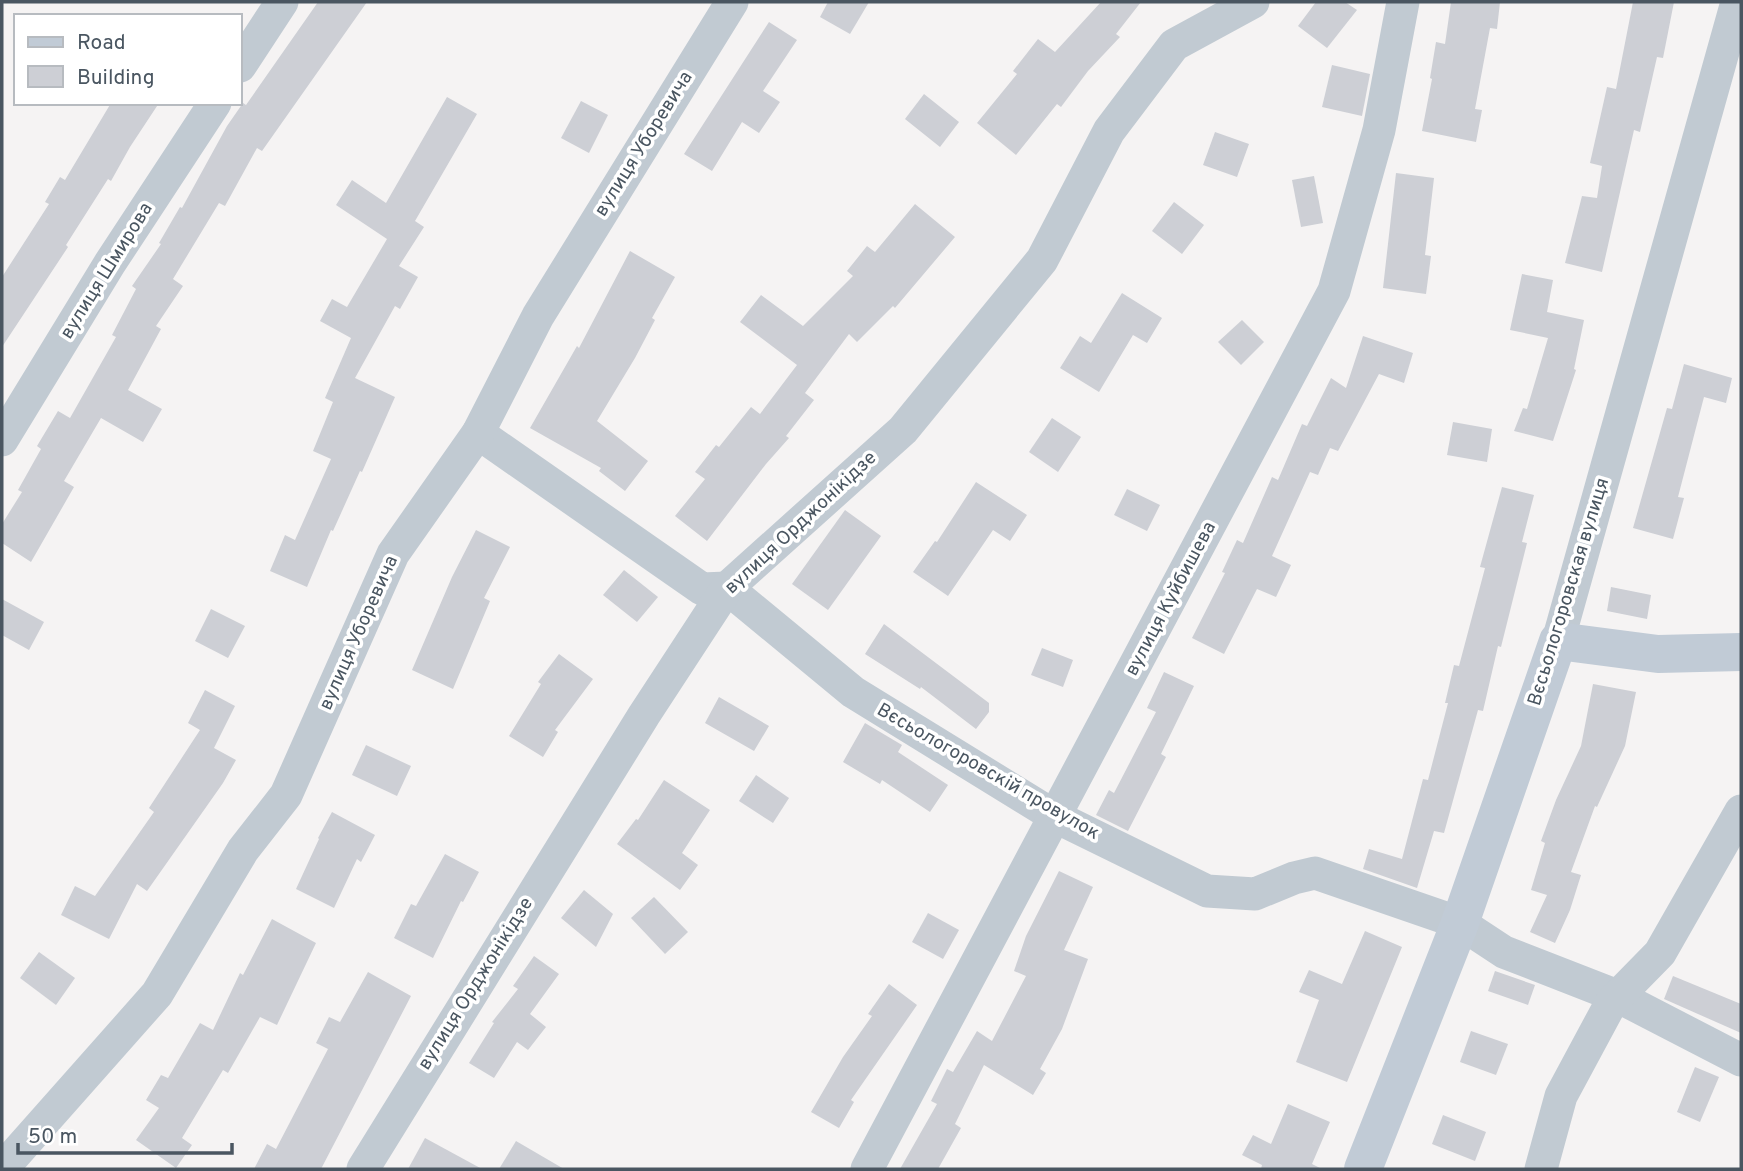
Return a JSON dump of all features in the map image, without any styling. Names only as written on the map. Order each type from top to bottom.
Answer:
[{"type":"street","points":[[242,63],[282,2]]},
{"type":"street","name":"вулиця Уборевича","points":[[2,1169],[157,994],[243,850],[286,795],[393,554],[478,433],[538,316],[732,2]]},
{"type":"street","name":"вулиця Орджонікідзе","points":[[363,1169],[644,715],[727,588],[903,430],[1042,260],[1109,131],[1174,45],[1253,2]]},
{"type":"street","name":"вулиця Куйбишева","points":[[867,1169],[1334,291],[1379,131],[1403,2]]},
{"type":"street","name":"Вєсьологоровская вулиця","points":[[1363,1169],[1460,923],[1558,641],[1737,2]]},
{"type":"street","name":"вулиця Шмирова","points":[[2,440],[110,263],[214,105]]},
{"type":"street","points":[[478,433],[702,589],[727,588]]},
{"type":"street","name":"Вєсьологоровскій провулок","points":[[727,588],[853,692],[1056,817],[1207,891],[1255,894],[1294,878],[1315,873],[1460,923],[1504,952],[1617,996],[1741,1060]]},
{"type":"street","points":[[1558,641],[1658,654],[1741,652]]},
{"type":"street","points":[[1541,1169],[1561,1096],[1617,996],[1660,953],[1741,811]]},
{"type":"building","points":[[318,2],[367,2],[262,151],[257,148],[225,206],[219,203],[173,279],[183,286],[156,326],[161,329],[128,390],[162,409],[143,442],[101,418],[64,481],[74,487],[31,562],[2,543],[2,524],[22,492],[18,490],[41,449],[37,446],[58,411],[70,418],[116,337],[112,335],[136,289],[132,286],[161,244],[159,243],[180,207],[182,208],[227,126],[243,103],[246,105]]},
{"type":"building","points":[[828,2],[869,2],[850,34],[820,17]]},
{"type":"building","points":[[1101,2],[1141,2],[1116,34],[1120,37],[1088,71],[1061,107],[1057,104],[1016,155],[977,123],[1017,74],[1013,71],[1038,39],[1055,52]]},
{"type":"building","points":[[1316,2],[1345,2],[1357,10],[1327,48],[1298,26]]},
{"type":"building","points":[[1451,2],[1500,2],[1497,29],[1490,28],[1475,109],[1482,110],[1476,142],[1422,131],[1436,42],[1445,44]]},
{"type":"building","points":[[1633,2],[1674,2],[1663,58],[1657,57],[1640,132],[1634,130],[1602,272],[1565,263],[1582,196],[1597,198],[1602,166],[1590,163],[1607,87],[1616,89]]},
{"type":"building","points":[[769,22],[797,40],[763,91],[780,102],[759,133],[742,122],[712,171],[684,154]]},
{"type":"building","points":[[1332,65],[1370,74],[1362,116],[1322,107]]},
{"type":"building","points":[[924,94],[959,122],[940,147],[905,119]]},
{"type":"building","points":[[447,97],[477,114],[415,221],[424,227],[399,266],[418,277],[400,309],[395,306],[355,378],[395,397],[362,472],[360,471],[333,531],[331,530],[307,587],[270,571],[285,535],[295,540],[331,459],[313,451],[333,402],[325,398],[351,338],[320,321],[332,299],[347,307],[387,239],[336,205],[352,180],[386,203]]},
{"type":"building","points":[[581,101],[608,115],[589,153],[561,138]]},
{"type":"building","points":[[110,105],[158,105],[2,347],[2,277],[49,204],[45,202],[60,177],[65,180]]},
{"type":"building","points":[[1215,132],[1249,144],[1237,177],[1203,165]]},
{"type":"building","points":[[1396,173],[1434,178],[1425,255],[1431,256],[1426,294],[1383,288]]},
{"type":"building","points":[[1314,176],[1323,223],[1301,227],[1292,180]]},
{"type":"building","points":[[1174,202],[1204,225],[1182,254],[1152,231]]},
{"type":"building","points":[[915,204],[955,237],[895,308],[893,306],[857,342],[849,334],[805,393],[814,400],[786,436],[789,438],[707,541],[675,516],[705,479],[695,472],[751,407],[760,414],[797,365],[740,322],[761,295],[803,326],[853,276],[847,271],[867,246],[875,252]]},
{"type":"building","points":[[630,251],[675,277],[652,318],[655,320],[635,358],[597,421],[648,461],[625,491],[599,471],[601,468],[530,428],[577,346],[579,348]]},
{"type":"building","points":[[1522,274],[1553,280],[1547,312],[1584,320],[1574,369],[1576,370],[1553,441],[1514,431],[1523,408],[1527,409],[1548,338],[1510,330]]},
{"type":"building","points":[[1122,293],[1162,318],[1147,343],[1133,335],[1099,392],[1060,368],[1080,336],[1091,343]]},
{"type":"building","points":[[1242,320],[1264,342],[1241,365],[1218,342]]},
{"type":"building","points":[[1363,336],[1413,353],[1404,383],[1379,374],[1338,451],[1330,448],[1318,475],[1310,472],[1272,556],[1291,565],[1276,597],[1257,589],[1224,654],[1192,638],[1225,573],[1222,572],[1237,540],[1243,543],[1272,477],[1278,480],[1302,424],[1307,426],[1331,378],[1346,388]]},
{"type":"building","points":[[1684,364],[1732,378],[1726,403],[1704,397],[1678,497],[1684,498],[1673,539],[1633,528],[1667,408],[1672,409]]},
{"type":"building","points":[[1052,418],[1081,437],[1058,472],[1029,452]]},
{"type":"building","points":[[1453,422],[1492,429],[1487,462],[1447,455]]},
{"type":"building","points":[[976,482],[1027,515],[1010,541],[993,530],[948,596],[913,572],[935,541],[937,542]]},
{"type":"building","points":[[1502,487],[1534,495],[1522,542],[1527,543],[1483,711],[1478,710],[1444,833],[1434,831],[1417,888],[1363,869],[1369,849],[1402,859],[1423,779],[1428,780],[1448,703],[1445,703],[1454,665],[1459,666],[1485,568],[1480,567]]},
{"type":"building","points":[[1127,489],[1160,505],[1147,531],[1114,515]]},
{"type":"building","points":[[845,510],[881,536],[828,610],[792,584]]},
{"type":"building","points":[[476,530],[510,547],[484,598],[490,601],[453,689],[412,670],[452,577]]},
{"type":"building","points":[[624,570],[658,597],[637,622],[603,595]]},
{"type":"building","points":[[1611,587],[1651,595],[1647,619],[1607,611]]},
{"type":"building","points":[[2,599],[44,622],[29,650],[2,635]]},
{"type":"building","points":[[211,609],[245,626],[228,658],[195,641]]},
{"type":"building","points":[[884,624],[989,703],[989,712],[976,729],[921,687],[920,689],[865,654]]},
{"type":"building","points":[[1042,648],[1073,660],[1063,687],[1031,675]]},
{"type":"building","points":[[559,654],[593,679],[555,730],[558,732],[543,757],[509,736],[541,684],[538,682]]},
{"type":"building","points":[[1164,672],[1194,686],[1161,754],[1166,757],[1128,831],[1096,815],[1109,790],[1114,793],[1156,712],[1147,708]]},
{"type":"building","points":[[1593,684],[1636,692],[1625,746],[1597,807],[1595,806],[1571,872],[1581,875],[1570,910],[1555,943],[1530,932],[1547,895],[1531,890],[1545,843],[1541,841],[1581,746]]},
{"type":"building","points":[[205,690],[235,706],[214,748],[236,760],[223,783],[147,891],[137,884],[109,939],[61,915],[75,886],[95,896],[154,812],[149,808],[200,730],[188,723]]},
{"type":"building","points":[[719,697],[769,726],[754,751],[705,723]]},
{"type":"building","points":[[865,723],[902,745],[898,752],[948,785],[930,812],[882,780],[880,784],[843,762]]},
{"type":"building","points":[[366,745],[411,766],[397,796],[352,775]]},
{"type":"building","points":[[756,775],[789,798],[773,823],[739,801]]},
{"type":"building","points":[[664,780],[710,810],[682,853],[698,865],[680,890],[617,844],[636,819],[638,820]]},
{"type":"building","points":[[332,812],[375,835],[361,862],[357,859],[334,908],[296,889]]},
{"type":"building","points":[[445,854],[479,872],[463,902],[461,901],[433,958],[394,938],[411,904],[416,906]]},
{"type":"building","points":[[1059,871],[1093,887],[1064,950],[1088,959],[1062,1029],[1040,1069],[1046,1073],[1033,1095],[984,1065],[955,1124],[961,1128],[938,1169],[900,1169],[937,1104],[931,1101],[947,1069],[953,1072],[977,1031],[992,1041],[1026,976],[1014,971],[1026,936]]},
{"type":"building","points":[[584,890],[613,914],[596,947],[561,918]]},
{"type":"building","points":[[654,897],[688,932],[665,954],[631,918]]},
{"type":"building","points":[[928,913],[959,930],[943,959],[912,942]]},
{"type":"building","points":[[272,919],[316,943],[277,1025],[260,1017],[228,1073],[223,1070],[182,1138],[192,1145],[176,1168],[136,1140],[159,1108],[146,1100],[161,1075],[168,1078],[200,1023],[213,1030],[240,973],[243,975]]},
{"type":"building","points":[[1365,931],[1402,947],[1347,1082],[1296,1062],[1319,1000],[1299,992],[1309,970],[1342,984]]},
{"type":"building","points":[[39,952],[75,978],[56,1005],[20,978]]},
{"type":"building","points":[[534,956],[559,974],[530,1014],[546,1027],[528,1050],[517,1042],[494,1078],[469,1063],[494,1023],[492,1022],[518,989],[513,986]]},
{"type":"building","points":[[1495,971],[1535,985],[1528,1005],[1488,991]]},
{"type":"building","points":[[368,972],[411,996],[321,1169],[254,1169],[267,1144],[276,1149],[328,1049],[316,1043],[329,1017],[340,1022]]},
{"type":"building","points":[[1673,976],[1741,1004],[1741,1033],[1664,999]]},
{"type":"building","points":[[889,984],[917,1005],[851,1100],[854,1102],[839,1128],[811,1112],[843,1057],[872,1016],[868,1014]]},
{"type":"building","points":[[1471,1031],[1508,1044],[1496,1075],[1460,1062]]},
{"type":"building","points":[[1695,1067],[1719,1077],[1700,1122],[1677,1112]]},
{"type":"building","points":[[1288,1104],[1330,1122],[1312,1164],[1322,1169],[1261,1169],[1262,1165],[1242,1155],[1253,1135],[1271,1144]]},
{"type":"building","points":[[1443,1115],[1486,1132],[1475,1161],[1432,1144]]},
{"type":"building","points":[[425,1138],[482,1169],[408,1169]]},
{"type":"building","points":[[516,1141],[564,1169],[499,1169]]}]
